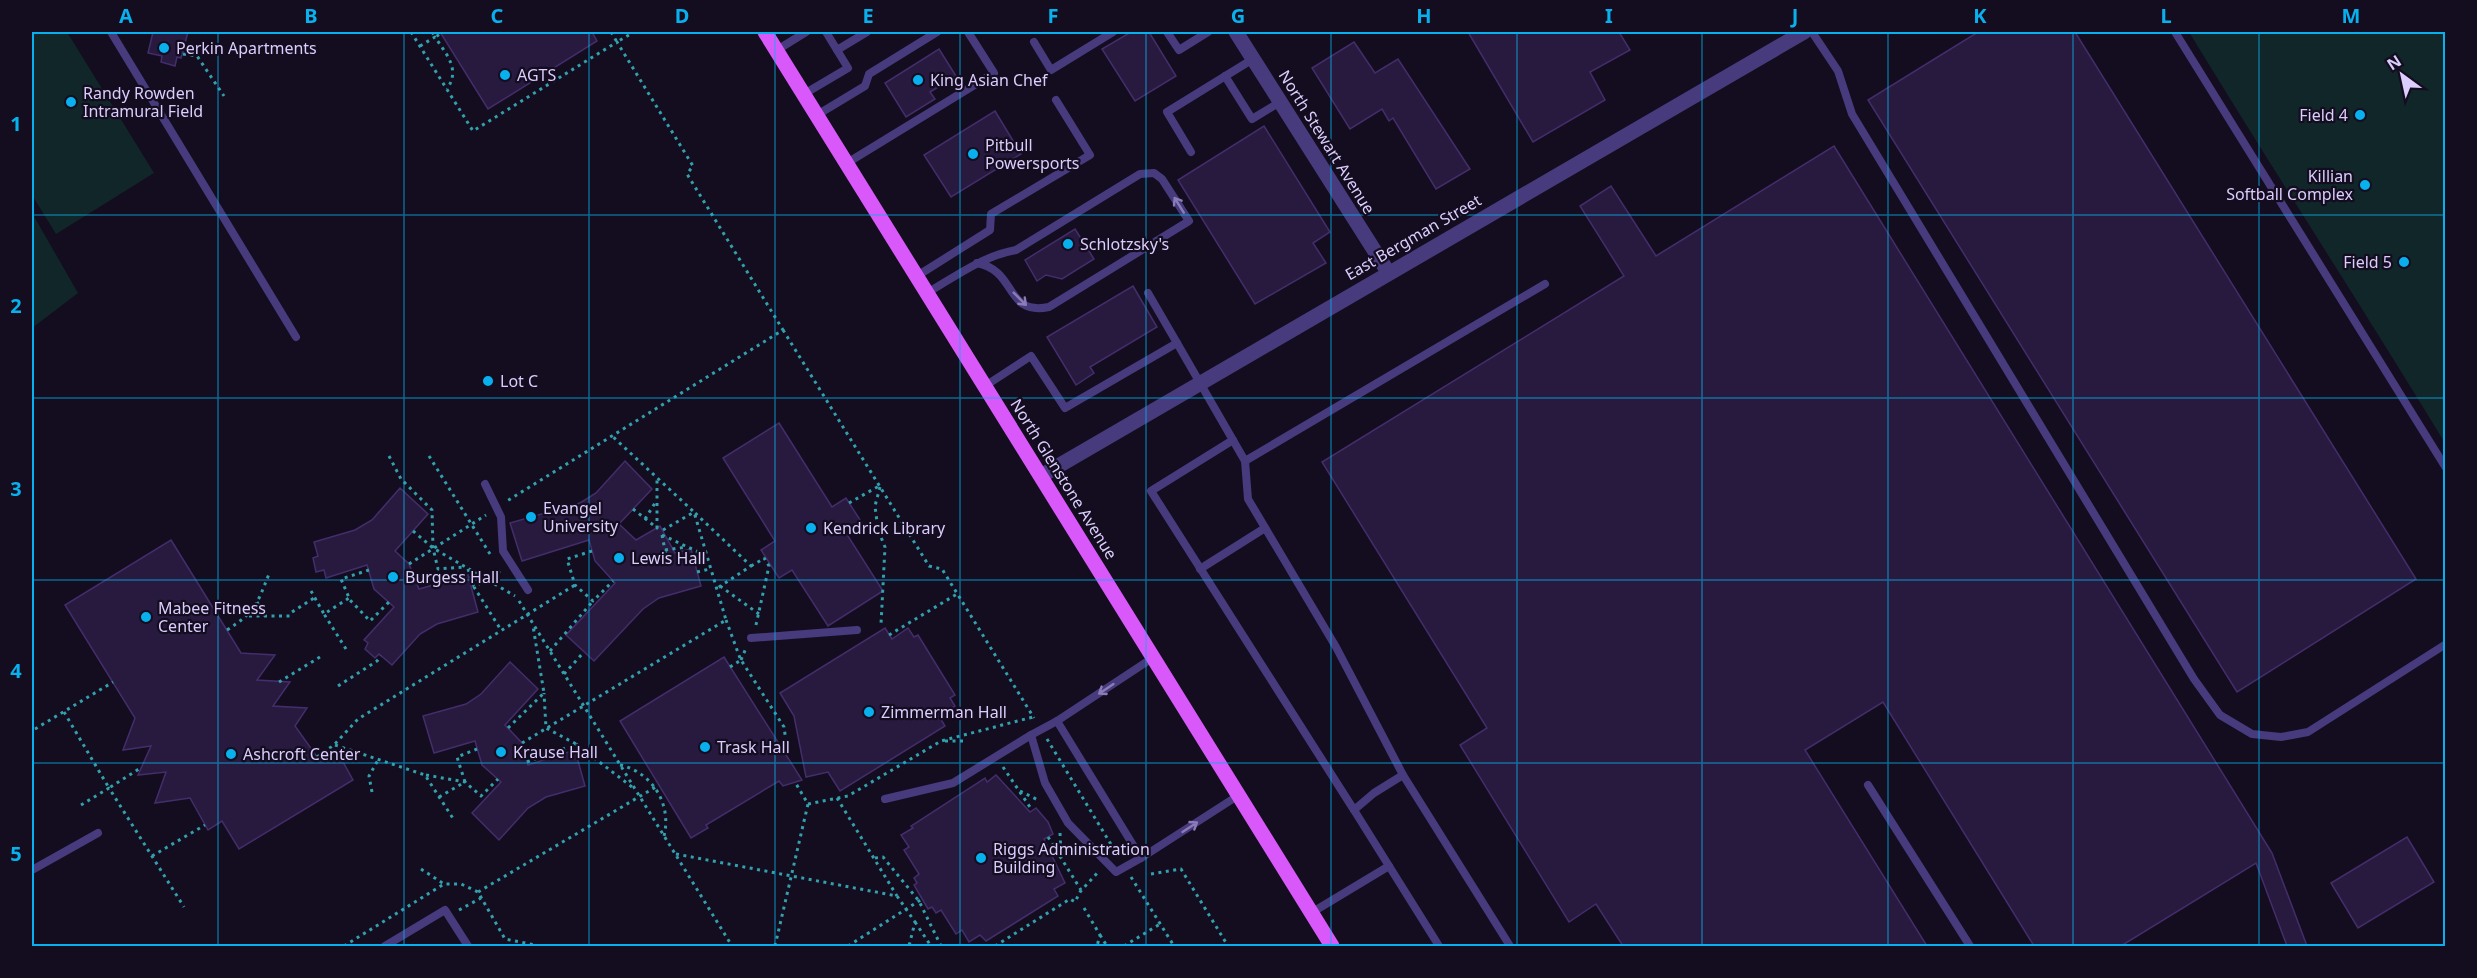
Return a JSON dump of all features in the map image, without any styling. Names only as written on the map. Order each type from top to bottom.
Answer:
[{"type":"main road","name":"North Glenstone Avenue","points":[[765,32],[1332,946]]},
{"type":"street","name":"North Stewart Avenue","points":[[1236,32],[1388,272]]},
{"type":"street","name":"East Bergman Street","points":[[1041,476],[1804,32]]},
{"type":"lane","points":[[111,32],[296,337]]},
{"type":"lane","points":[[777,50],[806,32]]},
{"type":"lane","points":[[804,94],[848,68],[826,32]]},
{"type":"lane","points":[[837,50],[867,32]]},
{"type":"lane","points":[[817,115],[865,86],[869,74],[937,32]]},
{"type":"lane","points":[[847,163],[994,73],[968,32]]},
{"type":"lane","points":[[1034,42],[1051,70],[1113,32]]},
{"type":"lane","points":[[1167,32],[1179,50],[1208,32]]},
{"type":"lane","points":[[1812,32],[1838,71],[1852,114],[2194,679],[2220,715],[2252,734],[2281,737],[2308,732],[2445,644]]},
{"type":"lane","points":[[2175,32],[2445,468]]},
{"type":"lane","points":[[1191,152],[1167,112],[1253,59]]},
{"type":"lane","points":[[1225,76],[1252,118],[1280,102]]},
{"type":"lane","points":[[917,276],[990,230],[991,214],[1090,155],[1056,100]]},
{"type":"lane","points":[[927,293],[977,263],[995,254],[1016,250],[1140,174],[1154,173],[1162,179],[1189,221],[1059,301],[1043,308],[1024,306],[1001,275],[990,266],[977,263]]},
{"type":"lane","points":[[1245,461],[1545,284]]},
{"type":"lane","points":[[1148,292],[1245,461],[1248,499],[1336,647],[1403,775],[1510,946]]},
{"type":"lane","points":[[985,386],[1031,356],[1065,408],[1177,343]]},
{"type":"lane","points":[[1233,440],[1151,491],[1439,946]]},
{"type":"lane","points":[[485,484],[501,517],[503,551],[528,590]]},
{"type":"lane","points":[[1200,569],[1265,528]]},
{"type":"lane","points":[[751,638],[857,630]]},
{"type":"lane","points":[[885,799],[952,783],[1058,721],[1154,657]]},
{"type":"lane","points":[[1058,721],[1141,858]]},
{"type":"lane","points":[[1031,735],[1045,783],[1068,823],[1116,872],[1239,795]]},
{"type":"lane","points":[[1354,810],[1374,793],[1403,775]]},
{"type":"lane","points":[[1868,785],[1970,946]]},
{"type":"lane","points":[[32,870],[98,833]]},
{"type":"lane","points":[[1311,913],[1389,866]]},
{"type":"lane","points":[[385,946],[445,910],[468,946]]},
{"type":"path","points":[[411,32],[473,131],[634,32]]},
{"type":"path","points":[[432,32],[453,67],[453,76],[447,89]]},
{"type":"path","points":[[420,46],[444,32]]},
{"type":"path","points":[[611,32],[693,166],[687,174],[783,330],[929,566],[942,569],[1174,946]]},
{"type":"path","points":[[183,54],[197,56],[224,96]]},
{"type":"path","points":[[409,564],[611,435],[783,330]]},
{"type":"path","points":[[611,435],[751,566]]},
{"type":"path","points":[[389,456],[401,479],[432,510],[434,548],[438,569],[466,568]]},
{"type":"path","points":[[429,456],[504,577]]},
{"type":"path","points":[[633,509],[657,528],[657,478]]},
{"type":"path","points":[[849,503],[880,486]]},
{"type":"path","points":[[880,486],[875,506],[878,530],[885,547],[881,624]]},
{"type":"path","points":[[645,519],[657,501]]},
{"type":"path","points":[[663,530],[694,512]]},
{"type":"path","points":[[694,512],[716,589],[741,660],[784,727],[787,748]]},
{"type":"path","points":[[413,531],[434,548],[517,597]]},
{"type":"path","points":[[666,556],[662,535],[707,556]]},
{"type":"path","points":[[665,550],[688,547]]},
{"type":"path","points":[[592,551],[567,559],[575,585],[593,601]]},
{"type":"path","points":[[716,589],[765,558],[769,566],[759,614],[741,660],[730,667]]},
{"type":"path","points":[[466,568],[474,587],[501,630]]},
{"type":"path","points":[[697,572],[710,569]]},
{"type":"path","points":[[369,570],[341,579],[349,598],[370,621],[389,602]]},
{"type":"path","points":[[474,587],[500,571]]},
{"type":"path","points":[[226,630],[249,616],[268,574]]},
{"type":"path","points":[[550,651],[613,580]]},
{"type":"path","points":[[317,757],[334,745],[358,719],[575,585]]},
{"type":"path","points":[[720,586],[759,614]]},
{"type":"path","points":[[510,587],[732,946]]},
{"type":"path","points":[[311,591],[346,650]]},
{"type":"path","points":[[889,635],[957,594]]},
{"type":"path","points":[[249,616],[293,614],[314,598]]},
{"type":"path","points":[[324,614],[349,598]]},
{"type":"path","points":[[257,602],[265,616]]},
{"type":"path","points":[[522,743],[726,620]]},
{"type":"path","points":[[533,623],[546,728]]},
{"type":"path","points":[[564,674],[584,652]]},
{"type":"path","points":[[338,686],[377,662],[381,656]]},
{"type":"path","points":[[279,682],[320,657]]},
{"type":"path","points":[[34,729],[113,682]]},
{"type":"path","points":[[508,729],[543,693]]},
{"type":"path","points":[[64,712],[184,908]]},
{"type":"path","points":[[808,804],[848,796],[941,741],[1033,717]]},
{"type":"path","points":[[546,728],[576,744],[636,789]]},
{"type":"path","points":[[941,741],[964,741]]},
{"type":"path","points":[[527,762],[576,744]]},
{"type":"path","points":[[334,745],[425,775],[465,782]]},
{"type":"path","points":[[477,750],[457,757],[465,782],[481,796],[498,779]]},
{"type":"path","points":[[372,792],[369,776],[378,760]]},
{"type":"path","points":[[1008,761],[1002,765],[1032,810]]},
{"type":"path","points":[[621,765],[640,772],[655,788],[667,813],[664,836]]},
{"type":"path","points":[[81,805],[142,767]]},
{"type":"path","points":[[425,775],[454,820]]},
{"type":"path","points":[[439,796],[465,782]]},
{"type":"path","points":[[775,946],[808,804],[795,782]]},
{"type":"path","points":[[478,892],[659,786]]},
{"type":"path","points":[[1020,791],[1041,801],[1040,793]]},
{"type":"path","points":[[837,798],[897,896],[931,946]]},
{"type":"path","points":[[152,856],[205,825]]},
{"type":"path","points":[[1061,858],[1060,831],[1066,837]]},
{"type":"path","points":[[1048,837],[1082,890]]},
{"type":"path","points":[[676,854],[897,896]]},
{"type":"path","points":[[875,858],[883,857],[921,900],[941,946]]},
{"type":"path","points":[[995,946],[1070,899],[1075,902],[1099,870],[1092,863]]},
{"type":"path","points":[[421,869],[444,884]]},
{"type":"path","points":[[1151,874],[1181,869],[1228,946]]},
{"type":"path","points":[[344,946],[444,884],[461,884],[478,892],[505,939],[540,946]]},
{"type":"path","points":[[449,916],[481,897]]},
{"type":"path","points":[[848,946],[921,900]]},
{"type":"path","points":[[1084,908],[1107,946]]},
{"type":"path","points":[[909,946],[915,922]]},
{"type":"path","points":[[1124,946],[1160,924]]},
{"type":"path","points":[[1097,946],[1100,935]]},
{"type":"green space","name":"Randy Rowden Intramural Field","points":[[32,32],[67,32],[154,173],[56,234],[32,195]]},
{"type":"green space","name":"Killian Softball Complex","points":[[2189,32],[2445,32],[2445,443],[2253,135]]},
{"type":"green space","points":[[32,213],[78,293],[32,328]]},
{"type":"building","name":"Perkin Apartments","points":[[153,32],[188,32],[181,58],[177,57],[175,66],[161,62],[162,56],[148,53]]},
{"type":"building","name":"AGTS","points":[[440,32],[592,32],[597,41],[488,109]]},
{"type":"building","points":[[1131,32],[1149,32],[1176,76],[1135,101],[1102,49]]},
{"type":"building","points":[[1468,32],[1619,32],[1630,50],[1590,72],[1605,100],[1533,142]]},
{"type":"building","points":[[1978,32],[2075,32],[2416,579],[2237,692],[1868,100]]},
{"type":"building","points":[[1354,42],[1375,73],[1398,59],[1470,169],[1436,189],[1393,118],[1389,121],[1382,109],[1350,129],[1312,68]]},
{"type":"building","points":[[939,49],[956,76],[930,92],[935,99],[906,117],[885,83]]},
{"type":"building","name":"Pitbull Powersports","points":[[995,111],[1021,154],[951,197],[924,155]]},
{"type":"building","points":[[1264,126],[1330,232],[1313,243],[1326,263],[1255,304],[1178,180]]},
{"type":"building","points":[[1834,146],[2272,853],[2307,946],[2287,946],[2256,863],[2121,946],[2034,946],[1883,702],[1805,750],[1927,946],[1623,946],[1596,904],[1569,922],[1460,745],[1487,728],[1322,462],[1624,276],[1580,206],[1611,186],[1656,256]]},
{"type":"building","name":"Schlotzsky's","points":[[1075,229],[1094,259],[1062,279],[1046,275],[1037,281],[1025,260]]},
{"type":"building","points":[[1133,286],[1157,327],[1090,367],[1094,373],[1076,385],[1047,337]]},
{"type":"building","name":"Kendrick Library","points":[[779,423],[832,507],[846,498],[862,523],[846,533],[883,591],[828,626],[792,570],[779,578],[761,550],[775,541],[723,458]]},
{"type":"building","name":"Lewis Hall","points":[[625,461],[652,489],[619,524],[636,540],[660,526],[675,553],[691,549],[701,586],[659,598],[643,609],[594,661],[566,635],[615,583],[595,561],[589,540],[522,561],[510,523],[580,503],[596,493]]},
{"type":"building","name":"Burgess Hall","points":[[400,488],[428,514],[395,551],[409,564],[419,589],[468,575],[478,612],[437,624],[420,634],[392,665],[379,654],[375,658],[365,649],[368,643],[364,640],[394,607],[374,589],[367,565],[326,578],[324,570],[316,572],[313,558],[318,556],[314,542],[355,530],[372,520]]},
{"type":"building","name":"Ashcroft Center","points":[[171,540],[241,653],[275,655],[257,680],[290,682],[273,706],[307,708],[295,726],[320,761],[337,751],[353,780],[239,849],[222,821],[208,830],[190,798],[155,803],[166,772],[138,775],[151,746],[123,750],[135,718],[65,605]]},
{"type":"building","name":"Zimmerman Hall","points":[[885,628],[892,639],[908,628],[914,637],[918,635],[955,695],[950,698],[955,706],[939,716],[945,726],[840,791],[828,772],[806,777],[794,716],[780,693]]},
{"type":"building","name":"Trask Hall","points":[[724,657],[802,780],[783,786],[779,781],[706,825],[708,828],[691,838],[620,721]]},
{"type":"building","name":"Krause Hall","points":[[510,662],[538,689],[505,725],[522,743],[528,765],[575,750],[585,786],[546,797],[528,808],[499,840],[472,813],[501,782],[482,765],[475,741],[434,753],[423,716],[466,704],[481,694]]},
{"type":"building","name":"Riggs Administration Building","points":[[996,775],[1030,812],[1036,808],[1048,822],[1053,834],[1044,839],[1065,883],[1054,889],[1058,896],[986,941],[980,935],[969,942],[962,930],[956,934],[941,910],[936,913],[932,907],[928,909],[914,885],[917,883],[914,878],[919,874],[904,850],[909,847],[901,835],[913,828],[911,826],[985,778],[987,782]]},
{"type":"building","points":[[2407,837],[2434,882],[2358,928],[2331,883]]},
{"type":"place","name":"Perkin Apartments","points":[[164,48]]},
{"type":"place","name":"AGTS","points":[[505,75]]},
{"type":"place","name":"King Asian Chef","points":[[918,80]]},
{"type":"place","name":"Randy Rowden Intramural Field","points":[[71,102]]},
{"type":"place","name":"Field 4","points":[[2360,115]]},
{"type":"place","name":"Pitbull Powersports","points":[[973,154]]},
{"type":"place","name":"Killian Softball Complex","points":[[2365,185]]},
{"type":"place","name":"Schlotzsky's","points":[[1068,244]]},
{"type":"place","name":"Field 5","points":[[2404,262]]},
{"type":"place","name":"Lot C","points":[[488,381]]},
{"type":"place","name":"Evangel University","points":[[531,517]]},
{"type":"place","name":"Kendrick Library","points":[[811,528]]},
{"type":"place","name":"Lewis Hall","points":[[619,558]]},
{"type":"place","name":"Burgess Hall","points":[[393,577]]},
{"type":"place","name":"Mabee Fitness Center","points":[[146,617]]},
{"type":"place","name":"Zimmerman Hall","points":[[869,712]]},
{"type":"place","name":"Trask Hall","points":[[705,747]]},
{"type":"place","name":"Krause Hall","points":[[501,752]]},
{"type":"place","name":"Ashcroft Center","points":[[231,754]]},
{"type":"place","name":"Riggs Administration Building","points":[[981,858]]}]
